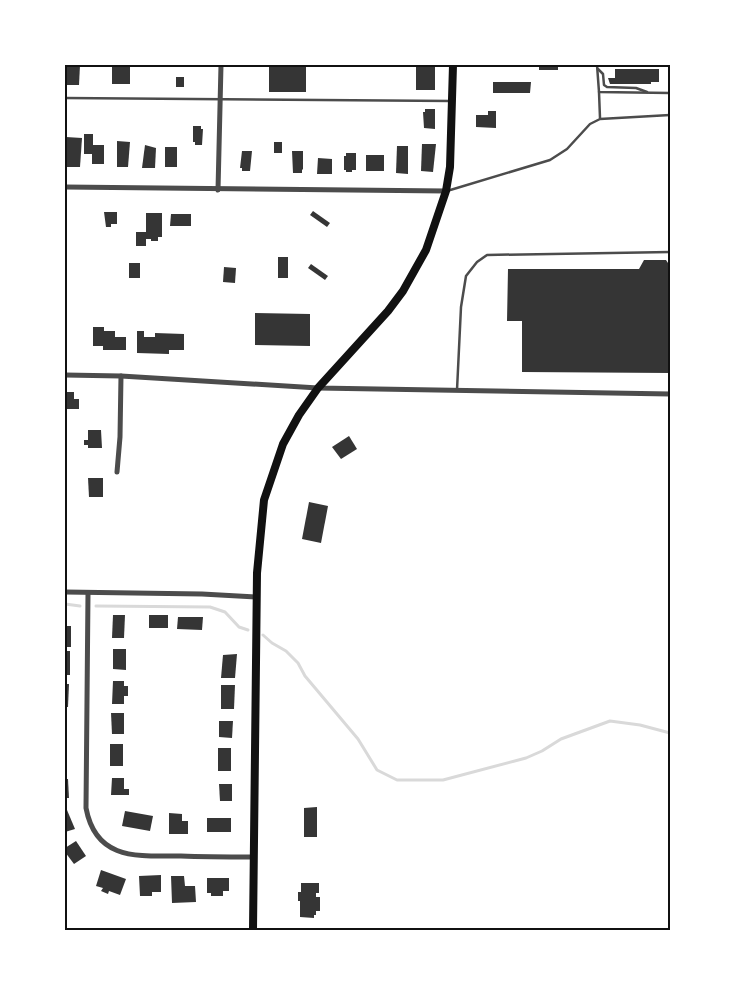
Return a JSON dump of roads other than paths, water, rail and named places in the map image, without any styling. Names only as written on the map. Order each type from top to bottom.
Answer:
[{"type":"main road","points":[[253,930],[256,597],[258,548],[264,500],[282,444],[298,415],[318,388],[388,311],[403,291],[426,250],[446,191],[451,155],[453,65]]},
{"type":"street","points":[[218,190],[221,65]]},
{"type":"street","points":[[65,187],[446,191]]},
{"type":"street","points":[[65,375],[121,376],[318,388],[670,394]]},
{"type":"street","points":[[116,472],[120,437],[121,376]]},
{"type":"street","points":[[65,592],[202,594],[256,597]]},
{"type":"street","points":[[88,593],[86,808],[93,829],[108,845],[121,852],[135,856],[254,857]]},
{"type":"lane","points":[[597,66],[600,119]]},
{"type":"lane","points":[[597,66],[603,74],[604,85],[607,87],[636,88],[648,93]]},
{"type":"lane","points":[[599,92],[670,93]]},
{"type":"lane","points":[[65,98],[452,101]]},
{"type":"lane","points":[[446,191],[550,160],[567,149],[590,124],[600,119],[670,114]]},
{"type":"lane","points":[[457,390],[461,307],[466,276],[477,262],[487,255],[670,252]]},
{"type":"waterway","points":[[65,604],[80,606]]},
{"type":"waterway","points":[[96,606],[210,607],[225,612],[239,627],[248,630]]},
{"type":"waterway","points":[[263,635],[286,651],[298,663],[305,676],[358,739],[377,770],[397,780],[443,780],[526,758],[561,739],[610,721],[640,725],[670,733]]}]
